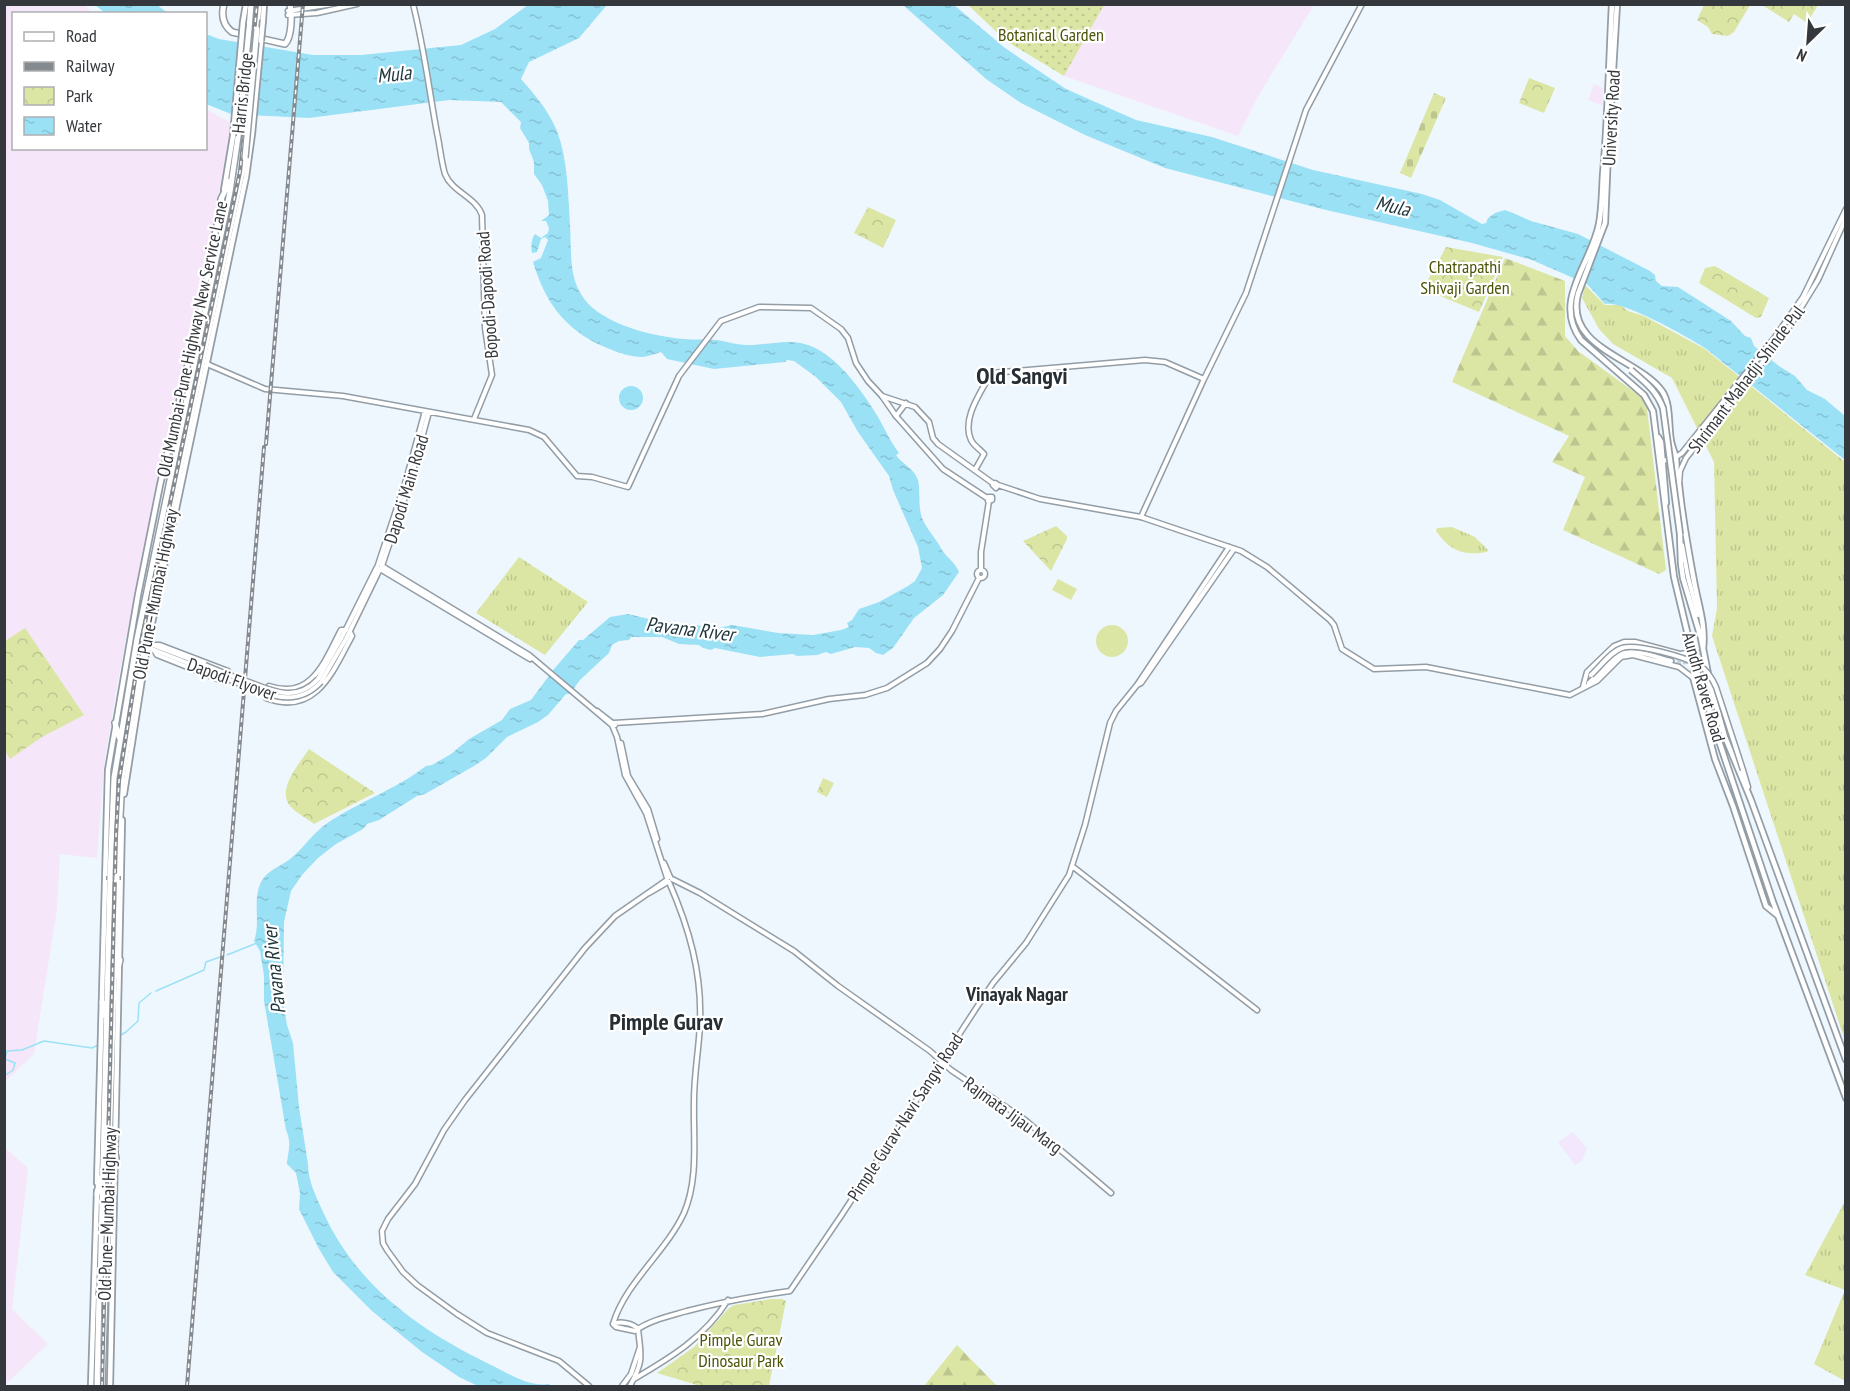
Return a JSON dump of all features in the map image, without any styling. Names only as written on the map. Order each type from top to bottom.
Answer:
[{"type":"highway","points":[[226,4],[222,13],[224,21],[232,32],[282,44],[287,44],[288,40],[290,10]]},
{"type":"highway","name":"Harris Bridge","points":[[230,174],[236,158],[251,4]]},
{"type":"highway","name":"Harris Bridge","points":[[245,158],[259,4]]},
{"type":"highway","name":"Old Pune–Mumbai Highway","points":[[97,1386],[99,1294],[102,1287],[109,1126],[107,1026],[113,878],[122,777],[195,397],[245,158]]},
{"type":"highway","points":[[221,199],[230,174]]},
{"type":"highway","name":"Old Pune–Mumbai Highway","points":[[102,1287],[103,1157],[113,986],[112,797],[133,640],[188,395],[230,192],[230,174]]},
{"type":"highway","points":[[115,723],[120,738]]},
{"type":"highway","points":[[113,986],[120,960]]},
{"type":"highway","points":[[102,1002],[107,1026]]},
{"type":"highway","points":[[109,1126],[116,1158]]},
{"type":"highway","points":[[97,1194],[103,1157]]},
{"type":"highway","name":"Old Pune–Mumbai Highway","points":[[99,1294],[102,1386]]},
{"type":"main road","points":[[230,174],[246,4]]},
{"type":"main road","name":"Old Pune–Mumbai Highway","points":[[113,878],[129,751],[148,645],[247,166],[264,4]]},
{"type":"main road","name":"University Road","points":[[1604,195],[1612,4]]},
{"type":"main road","name":"University Road","points":[[1576,293],[1600,229],[1617,4]]},
{"type":"main road","name":"Old Mumbai-Pune Highway New Service Lane","points":[[113,878],[106,790],[110,752],[133,640],[160,485],[213,252],[221,199]]},
{"type":"main road","points":[[1576,293],[1576,316],[1581,325],[1597,343],[1659,396],[1663,408],[1680,534],[1684,539]]},
{"type":"main road","name":"Aundh Ravet Road","points":[[1576,293],[1569,314],[1575,332],[1590,349],[1644,395],[1653,411],[1676,584],[1695,665],[1779,917],[1845,1098]]},
{"type":"main road","points":[[1617,359],[1629,365],[1663,393],[1671,442],[1676,457],[1676,481],[1679,484],[1684,539],[1702,614],[1704,649]]},
{"type":"main road","points":[[1656,432],[1661,442],[1667,496],[1665,513]]},
{"type":"main road","name":"Aundh Ravet Road","points":[[1684,539],[1680,564],[1704,649],[1710,684],[1725,737],[1751,800],[1845,1060]]},
{"type":"main road","points":[[1695,665],[1693,677],[1715,759],[1766,906],[1779,917]]},
{"type":"main road","points":[[91,1386],[99,1294],[97,1194],[109,1040],[120,960],[113,878]]},
{"type":"main road","points":[[110,1386],[116,1158],[109,1040],[102,1002],[113,878]]},
{"type":"main road","points":[[99,1294],[113,1292]]},
{"type":"street","points":[[290,10],[333,4]]},
{"type":"street","points":[[290,10],[317,13],[357,4]]},
{"type":"street","name":"Bopodi-Dapodi Road","points":[[413,4],[421,36],[445,173],[454,186],[477,207],[482,215],[485,328],[492,375],[474,420]]},
{"type":"street","points":[[1141,517],[1246,293],[1306,110],[1362,4]]},
{"type":"street","points":[[1806,296],[1844,220],[1845,209]]},
{"type":"street","name":"Shrimant Mahadji Shinde Pul","points":[[1663,461],[1682,453],[1806,296]]},
{"type":"street","name":"Shrimant Mahadji Shinde Pul","points":[[1679,484],[1680,471],[1686,458],[1785,334],[1806,296]]},
{"type":"street","points":[[207,364],[265,389],[343,396],[536,432],[548,441],[577,476],[592,477],[628,486],[679,376],[724,319],[759,307],[811,308],[846,333],[856,363],[868,381],[943,469],[989,499]]},
{"type":"street","points":[[975,470],[984,454],[970,438],[971,412],[992,373],[1145,360],[1165,362],[1204,379]]},
{"type":"street","points":[[882,396],[915,407],[927,419],[933,438],[938,444],[997,486],[1040,499],[1141,517],[1253,557],[1330,620],[1342,649],[1371,668],[1426,667],[1560,695],[1570,695],[1597,681],[1618,660],[1627,655],[1633,655],[1679,667],[1703,687]]},
{"type":"street","points":[[896,416],[906,403]]},
{"type":"street","name":"Dapodi Main Road","points":[[348,631],[379,567],[410,482],[427,412]]},
{"type":"street","points":[[614,725],[762,714],[829,699],[865,695],[887,688],[927,663],[940,649],[979,578],[985,575],[981,570],[981,552],[989,499],[997,486]]},
{"type":"street","points":[[1684,539],[1685,559],[1698,615]]},
{"type":"street","name":"Pimple Gurav-Navi Sangvi Road","points":[[728,1300],[790,1291],[993,983],[1026,943],[1061,889],[1072,866],[1085,825],[1110,723],[1116,711],[1141,683],[1232,548]]},
{"type":"street","points":[[379,567],[531,659],[614,725],[628,776],[648,809],[696,958],[700,1011],[694,1071],[695,1158],[688,1203],[680,1222],[627,1295],[613,1324],[616,1327],[635,1331],[667,1316],[728,1300]]},
{"type":"street","points":[[341,630],[348,631],[352,636],[328,681],[318,691],[294,702],[278,702],[266,698],[269,686],[292,689],[310,681],[317,673],[341,630]]},
{"type":"street","name":"Dapodi Flyover","points":[[148,645],[280,693],[300,692],[320,680],[348,631]]},
{"type":"street","points":[[133,640],[148,645],[160,645],[228,671],[225,682],[157,655],[148,645]]},
{"type":"street","points":[[1583,687],[1587,672],[1614,646],[1624,642],[1635,642],[1680,654],[1687,653],[1691,642]]},
{"type":"street","points":[[1583,687],[1591,675],[1617,650],[1625,647],[1634,646],[1700,666],[1712,678],[1716,687],[1751,800]]},
{"type":"street","points":[[1583,687],[1619,654],[1634,651],[1671,661]]},
{"type":"street","points":[[1072,866],[1257,1010]]},
{"type":"street","points":[[589,1386],[559,1361],[487,1333],[417,1285],[403,1272],[387,1250],[382,1232],[388,1219],[414,1184],[444,1130],[487,1071],[604,926],[645,894],[669,880]]},
{"type":"street","name":"Rajmata Jijau Marg","points":[[669,880],[700,893],[794,951],[855,998],[897,1026],[980,1091],[1025,1120],[1111,1193]]},
{"type":"street","points":[[634,1379],[652,1370],[691,1343],[728,1300]]},
{"type":"street","points":[[630,1386],[642,1355],[638,1329]]},
{"type":"street","points":[[622,1386],[634,1367],[640,1347]]},
{"type":"shaded area","points":[[1104,4],[1314,5],[1260,93],[1238,136],[1064,76]]},
{"type":"shaded area","points":[[5,5],[85,5],[91,12],[12,12],[12,150],[207,150],[207,110],[233,124],[208,268],[156,484],[117,686],[104,764],[97,858],[60,854],[57,909],[34,1054],[5,1082]]},
{"type":"shaded area","points":[[1594,84],[1603,88],[1602,105],[1588,100]]},
{"type":"shaded area","points":[[1573,1132],[1587,1149],[1582,1161],[1575,1165],[1558,1142]]},
{"type":"shaded area","points":[[5,1148],[28,1168],[12,1309],[48,1344],[5,1385]]},
{"type":"green space","points":[[1704,4],[1750,5],[1734,32],[1728,36],[1712,34],[1708,27],[1697,20]]},
{"type":"green space","name":"Botanical Garden","points":[[968,5],[1104,5],[1064,76],[1006,41]]},
{"type":"green space","points":[[1762,5],[1818,5],[1807,23],[1794,14],[1789,22]]},
{"type":"green space","points":[[1529,78],[1555,88],[1544,113],[1519,103]]},
{"type":"green space","points":[[1434,93],[1446,98],[1411,178],[1400,173]]},
{"type":"green space","points":[[868,207],[896,220],[883,248],[854,233]]},
{"type":"green space","name":"Chatrapathi Shivaji Garden","points":[[1446,247],[1503,257],[1479,312],[1423,289]]},
{"type":"green space","points":[[1505,258],[1565,281],[1565,336],[1578,351],[1640,396],[1647,408],[1666,570],[1659,574],[1563,530],[1585,477],[1552,462],[1569,436],[1452,382]]},
{"type":"green space","points":[[1715,266],[1769,298],[1761,317],[1756,318],[1699,283],[1705,268]]},
{"type":"green space","points":[[1585,285],[1605,305],[1620,305],[1705,349],[1845,462],[1845,1041],[1712,636],[1717,608],[1714,462],[1672,378],[1613,344],[1599,329],[1582,298]]},
{"type":"green space","points":[[1056,526],[1067,536],[1067,539],[1051,571],[1023,541]]},
{"type":"green space","points":[[1452,527],[1475,537],[1488,550],[1487,552],[1464,552],[1446,543],[1436,531],[1437,528]]},
{"type":"green space","points":[[519,557],[588,602],[545,655],[476,613]]},
{"type":"green space","points":[[1058,579],[1077,589],[1071,600],[1052,590]]},
{"type":"green space","points":[[1112,625],[1123,630],[1128,641],[1123,652],[1112,657],[1101,652],[1096,641],[1101,630]]},
{"type":"green space","points":[[25,628],[84,715],[42,737],[10,759],[4,749],[5,641]]},
{"type":"green space","points":[[309,749],[375,793],[314,824],[295,811],[286,799],[287,784]]},
{"type":"green space","points":[[823,778],[834,783],[827,797],[817,792]]},
{"type":"green space","points":[[1845,1201],[1846,1381],[1814,1364],[1845,1290],[1805,1275]]},
{"type":"green space","name":"Pimple Gurav Dinosaur Park","points":[[771,1299],[786,1301],[769,1386],[700,1386],[657,1373],[694,1347],[729,1308],[734,1305]]},
{"type":"green space","points":[[957,1345],[997,1386],[924,1386]]},
{"type":"water","points":[[95,5],[157,5],[167,12],[104,12]]},
{"type":"water","points":[[528,5],[607,5],[579,38],[529,62],[521,79],[546,110],[561,142],[567,177],[571,260],[575,281],[585,300],[594,309],[614,321],[661,336],[716,340],[743,345],[801,343],[811,346],[833,360],[858,387],[899,453],[896,455],[916,476],[922,517],[926,526],[959,572],[943,595],[914,618],[893,648],[883,655],[869,648],[855,647],[831,654],[826,652],[817,655],[797,656],[793,654],[760,657],[715,648],[711,650],[699,645],[679,644],[662,637],[631,637],[629,640],[619,641],[612,645],[609,653],[580,680],[570,694],[566,694],[548,715],[507,737],[486,758],[474,766],[425,794],[417,796],[379,820],[367,824],[363,829],[336,844],[318,858],[291,891],[284,922],[283,1001],[293,1043],[309,1176],[323,1212],[353,1262],[392,1303],[414,1320],[438,1336],[518,1379],[552,1386],[478,1386],[459,1377],[422,1352],[372,1311],[333,1272],[319,1249],[299,1209],[300,1193],[296,1173],[287,1164],[289,1139],[264,1001],[264,976],[260,951],[254,941],[257,926],[257,897],[261,882],[270,871],[295,855],[326,824],[451,754],[469,739],[502,720],[510,709],[531,700],[579,640],[583,640],[610,617],[628,614],[719,628],[732,625],[778,633],[813,635],[849,627],[847,623],[852,620],[859,609],[879,602],[908,586],[915,581],[922,568],[918,547],[889,476],[858,432],[841,402],[816,377],[794,361],[714,369],[667,359],[661,352],[644,357],[630,356],[616,352],[583,336],[561,317],[545,292],[533,262],[541,258],[548,240],[545,237],[541,239],[537,252],[532,253],[532,241],[535,234],[541,238],[548,233],[549,228],[546,221],[541,221],[549,215],[548,201],[542,185],[534,174],[534,162],[529,143],[520,128],[521,122],[501,102],[449,100],[309,118],[231,114],[207,104],[207,34],[219,39],[313,55],[361,55],[461,45],[495,29]]},
{"type":"water","name":"Mula","points":[[903,5],[954,5],[1005,48],[1066,89],[1136,120],[1212,137],[1313,170],[1422,194],[1440,200],[1482,224],[1486,223],[1488,218],[1495,213],[1505,210],[1531,221],[1578,234],[1650,271],[1662,286],[1678,287],[1731,321],[1745,336],[1751,338],[1754,346],[1795,376],[1807,390],[1825,399],[1845,416],[1845,460],[1705,348],[1640,313],[1614,304],[1605,304],[1587,284],[1532,260],[1472,243],[1326,210],[1165,168],[1085,135],[1021,103],[986,79]]},
{"type":"water","points":[[631,386],[636,387],[642,393],[642,403],[636,409],[631,410],[626,409],[620,403],[619,398],[620,393],[626,387]]},
{"type":"waterway","name":"Pavana River","points":[[227,955],[257,943]]},
{"type":"waterway","points":[[156,991],[204,970],[206,962],[220,957]]},
{"type":"waterway","points":[[119,1036],[138,1021],[139,1003],[151,993]]},
{"type":"waterway","points":[[4,1076],[13,1070],[15,1063],[5,1059],[7,1051],[22,1050],[44,1041],[92,1048],[98,1045]]},
{"type":"tunnel","points":[[1698,615],[1701,628]]},
{"type":"tunnel","points":[[1671,661],[1686,662],[1694,658],[1702,645]]},
{"type":"railway","points":[[102,1386],[119,781],[141,642],[240,172],[257,4]]},
{"type":"railway","points":[[266,444],[303,4]]},
{"type":"railway","points":[[187,1386],[264,447]]},
{"type":"district","name":"Old Sangvi","points":[[1022,375]]},
{"type":"district","name":"Vinayak Nagar","points":[[1017,994]]},
{"type":"district","name":"Pimple Gurav","points":[[666,1021]]}]
